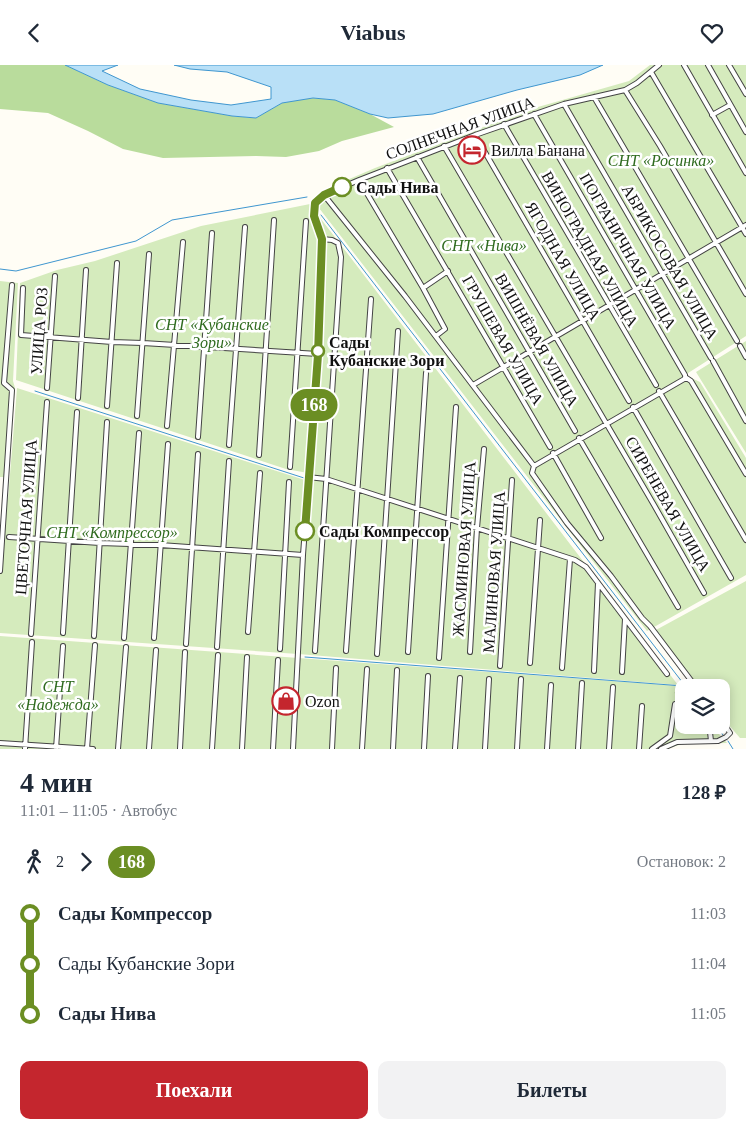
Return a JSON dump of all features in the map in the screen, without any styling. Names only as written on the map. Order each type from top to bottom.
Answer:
[{"type":"street","name":"СОЛНЕЧНАЯ УЛИЦА","points":[[322,239],[314,216],[315,203],[324,195],[387,168],[504,124],[564,104],[625,90],[659,65]]},
{"type":"street","points":[[684,65],[746,173]]},
{"type":"street","points":[[708,65],[746,132]]},
{"type":"street","points":[[729,65],[746,94]]},
{"type":"street","points":[[650,72],[744,226],[746,234]]},
{"type":"street","points":[[625,90],[660,146],[746,294]]},
{"type":"street","points":[[594,97],[736,339]]},
{"type":"street","name":"АБРИКОСОВАЯ УЛИЦА","points":[[564,104],[746,421]]},
{"type":"street","points":[[712,115],[730,105]]},
{"type":"street","name":"ПОГРАНИЧНАЯ УЛИЦА","points":[[534,114],[685,376]]},
{"type":"street","name":"ВИНОГРАДНАЯ УЛИЦА","points":[[504,124],[656,385]]},
{"type":"street","name":"ЯГОДНАЯ УЛИЦА","points":[[474,135],[629,401]]},
{"type":"street","points":[[444,146],[556,336]]},
{"type":"street","name":"ВИШНЁВАЯ УЛИЦА","points":[[417,157],[575,431]]},
{"type":"street","name":"ГРУШЕВАЯ УЛИЦА","points":[[387,168],[550,447]]},
{"type":"street","points":[[359,180],[445,329],[436,336]]},
{"type":"street","points":[[324,195],[436,336],[534,466]]},
{"type":"street","points":[[260,455],[274,220]]},
{"type":"street","points":[[290,467],[306,221]]},
{"type":"street","points":[[473,385],[744,226]]},
{"type":"street","points":[[229,445],[245,227]]},
{"type":"street","points":[[198,437],[212,233]]},
{"type":"street","points":[[293,749],[303,555],[318,355],[322,239],[338,243],[341,257],[315,651]]},
{"type":"street","points":[[167,427],[182,241]]},
{"type":"street","points":[[136,416],[149,254]]},
{"type":"street","points":[[107,406],[117,263]]},
{"type":"street","points":[[78,397],[86,270]]},
{"type":"street","points":[[423,288],[448,271]]},
{"type":"street","name":"УЛИЦА РОЗ","points":[[47,388],[55,276]]},
{"type":"street","points":[[0,571],[12,390],[2,383],[12,285]]},
{"type":"street","points":[[23,288],[21,335],[204,348],[297,352],[318,355]]},
{"type":"street","points":[[346,651],[356,489],[371,299]]},
{"type":"street","points":[[377,654],[398,331]]},
{"type":"street","name":"СИРЕНЕВАЯ УЛИЦА","points":[[556,336],[704,593]]},
{"type":"street","points":[[741,348],[746,357]]},
{"type":"street","points":[[408,653],[426,373]]},
{"type":"street","points":[[690,679],[626,595],[567,523],[532,473],[534,466],[661,394],[685,376],[691,381],[746,474]]},
{"type":"street","points":[[661,394],[746,540]]},
{"type":"street","name":"ЦВЕТОЧНАЯ УЛИЦА","points":[[31,634],[47,403]]},
{"type":"street","points":[[439,658],[456,407]]},
{"type":"street","points":[[634,409],[731,578]]},
{"type":"street","points":[[63,633],[77,412]]},
{"type":"street","points":[[94,636],[106,422]]},
{"type":"street","points":[[124,638],[139,433]]},
{"type":"street","points":[[580,440],[678,607]]},
{"type":"street","points":[[154,638],[168,444]]},
{"type":"street","name":"ЖАСМИНОВАЯ УЛИЦА","points":[[470,652],[477,528],[484,449]]},
{"type":"street","points":[[186,644],[198,454]]},
{"type":"street","points":[[555,455],[601,538]]},
{"type":"street","points":[[217,647],[229,461]]},
{"type":"street","points":[[248,632],[260,473]]},
{"type":"street","points":[[308,477],[326,479],[447,518],[570,559],[586,567],[667,674]]},
{"type":"street","name":"МАЛИНОВАЯ УЛИЦА","points":[[500,666],[512,479]]},
{"type":"street","points":[[280,649],[288,482]]},
{"type":"street","points":[[530,663],[540,520]]},
{"type":"street","points":[[9,537],[303,555]]},
{"type":"street","points":[[562,668],[570,559]]},
{"type":"street","points":[[594,671],[598,583]]},
{"type":"street","points":[[622,672],[625,618]]},
{"type":"street","points":[[26,747],[32,642]]},
{"type":"street","points":[[56,748],[63,645]]},
{"type":"street","points":[[87,749],[95,645]]},
{"type":"street","points":[[118,749],[126,647]]},
{"type":"street","points":[[149,749],[156,650]]},
{"type":"street","points":[[180,749],[185,652]]},
{"type":"street","points":[[212,749],[218,655]]},
{"type":"street","points":[[242,749],[247,657]]},
{"type":"street","points":[[273,749],[278,660]]},
{"type":"street","points":[[332,749],[336,668]]},
{"type":"street","points":[[362,749],[367,669]]},
{"type":"street","points":[[393,749],[397,670]]},
{"type":"street","points":[[424,749],[428,676]]},
{"type":"street","points":[[455,749],[460,678]]},
{"type":"street","points":[[485,749],[489,679]]},
{"type":"street","points":[[517,749],[522,679]]},
{"type":"street","points":[[578,749],[582,683]]},
{"type":"street","points":[[547,749],[551,685]]},
{"type":"street","points":[[609,749],[613,687]]},
{"type":"street","points":[[652,749],[670,736],[675,705]]},
{"type":"street","points":[[639,749],[642,706]]},
{"type":"street","points":[[710,734],[711,741]]},
{"type":"street","points":[[661,749],[677,742],[722,740],[729,734]]},
{"type":"street","points":[[0,743],[26,747],[92,749]]},
{"type":"green space","points":[[0,65],[65,65],[108,85],[158,103],[232,116],[256,118],[282,103],[298,100],[313,98],[335,100],[370,114],[394,127],[342,141],[319,151],[286,157],[163,158],[123,149],[48,113],[0,109]]},
{"type":"green space","name":"СНТ «Нива»","points":[[650,65],[708,65],[746,132],[746,336],[685,375],[700,382],[746,458],[746,575],[647,631],[319,208],[319,195],[326,189],[375,168],[531,109],[629,81]]},
{"type":"green space","points":[[708,65],[746,65],[746,129]]},
{"type":"green space","points":[[315,203],[321,219],[675,681],[675,685],[298,654],[0,633],[0,546],[3,506],[8,499],[17,388],[308,481],[308,473],[286,469],[16,380],[20,283],[57,270],[95,261],[201,226]]},
{"type":"green space","points":[[0,281],[18,283],[13,381],[15,388],[8,477],[0,477]]},
{"type":"green space","points":[[746,341],[746,453],[696,372]]},
{"type":"green space","points":[[746,581],[746,738],[740,738],[730,726],[730,679],[693,679],[654,631]]},
{"type":"green space","name":"СНТ «Надежда»","points":[[0,636],[675,686],[675,734],[719,734],[727,743],[682,744],[667,749],[0,749]]},
{"type":"water","points":[[65,65],[118,65],[102,71],[140,89],[191,100],[231,105],[271,99],[271,87],[227,72],[190,69],[174,65],[603,65],[580,75],[517,90],[433,114],[388,118],[370,114],[335,100],[313,98],[282,103],[256,118],[232,116],[158,103],[108,85]]},
{"type":"waterway","points":[[0,269],[16,271],[136,241],[172,220],[307,197]]},
{"type":"waterway","points":[[321,215],[680,679]]},
{"type":"waterway","points":[[35,391],[304,478]]},
{"type":"waterway","points":[[305,657],[675,685]]},
{"type":"waterway","points":[[728,741],[733,749]]},
{"type":"bus line","name":"168","points":[[305,531],[318,355],[322,239],[314,216],[315,203],[324,195],[342,187]]},
{"type":"place","name":"Вилла Банана","points":[[472,150]]},
{"type":"place","name":"Сады Нива","points":[[342,187]]},
{"type":"place","name":"Сады Кубанские Зори","points":[[318,351]]},
{"type":"place","name":"Сады Компрессор","points":[[305,531]]},
{"type":"place","name":"Ozon","points":[[286,701]]},
{"type":"park label","name":"СНТ «Росинка»","points":[[661,160]]},
{"type":"park label","name":"СНТ «Кубанские Зори»","points":[[212,333]]},
{"type":"park label","name":"СНТ «Компрессор»","points":[[112,532]]}]
